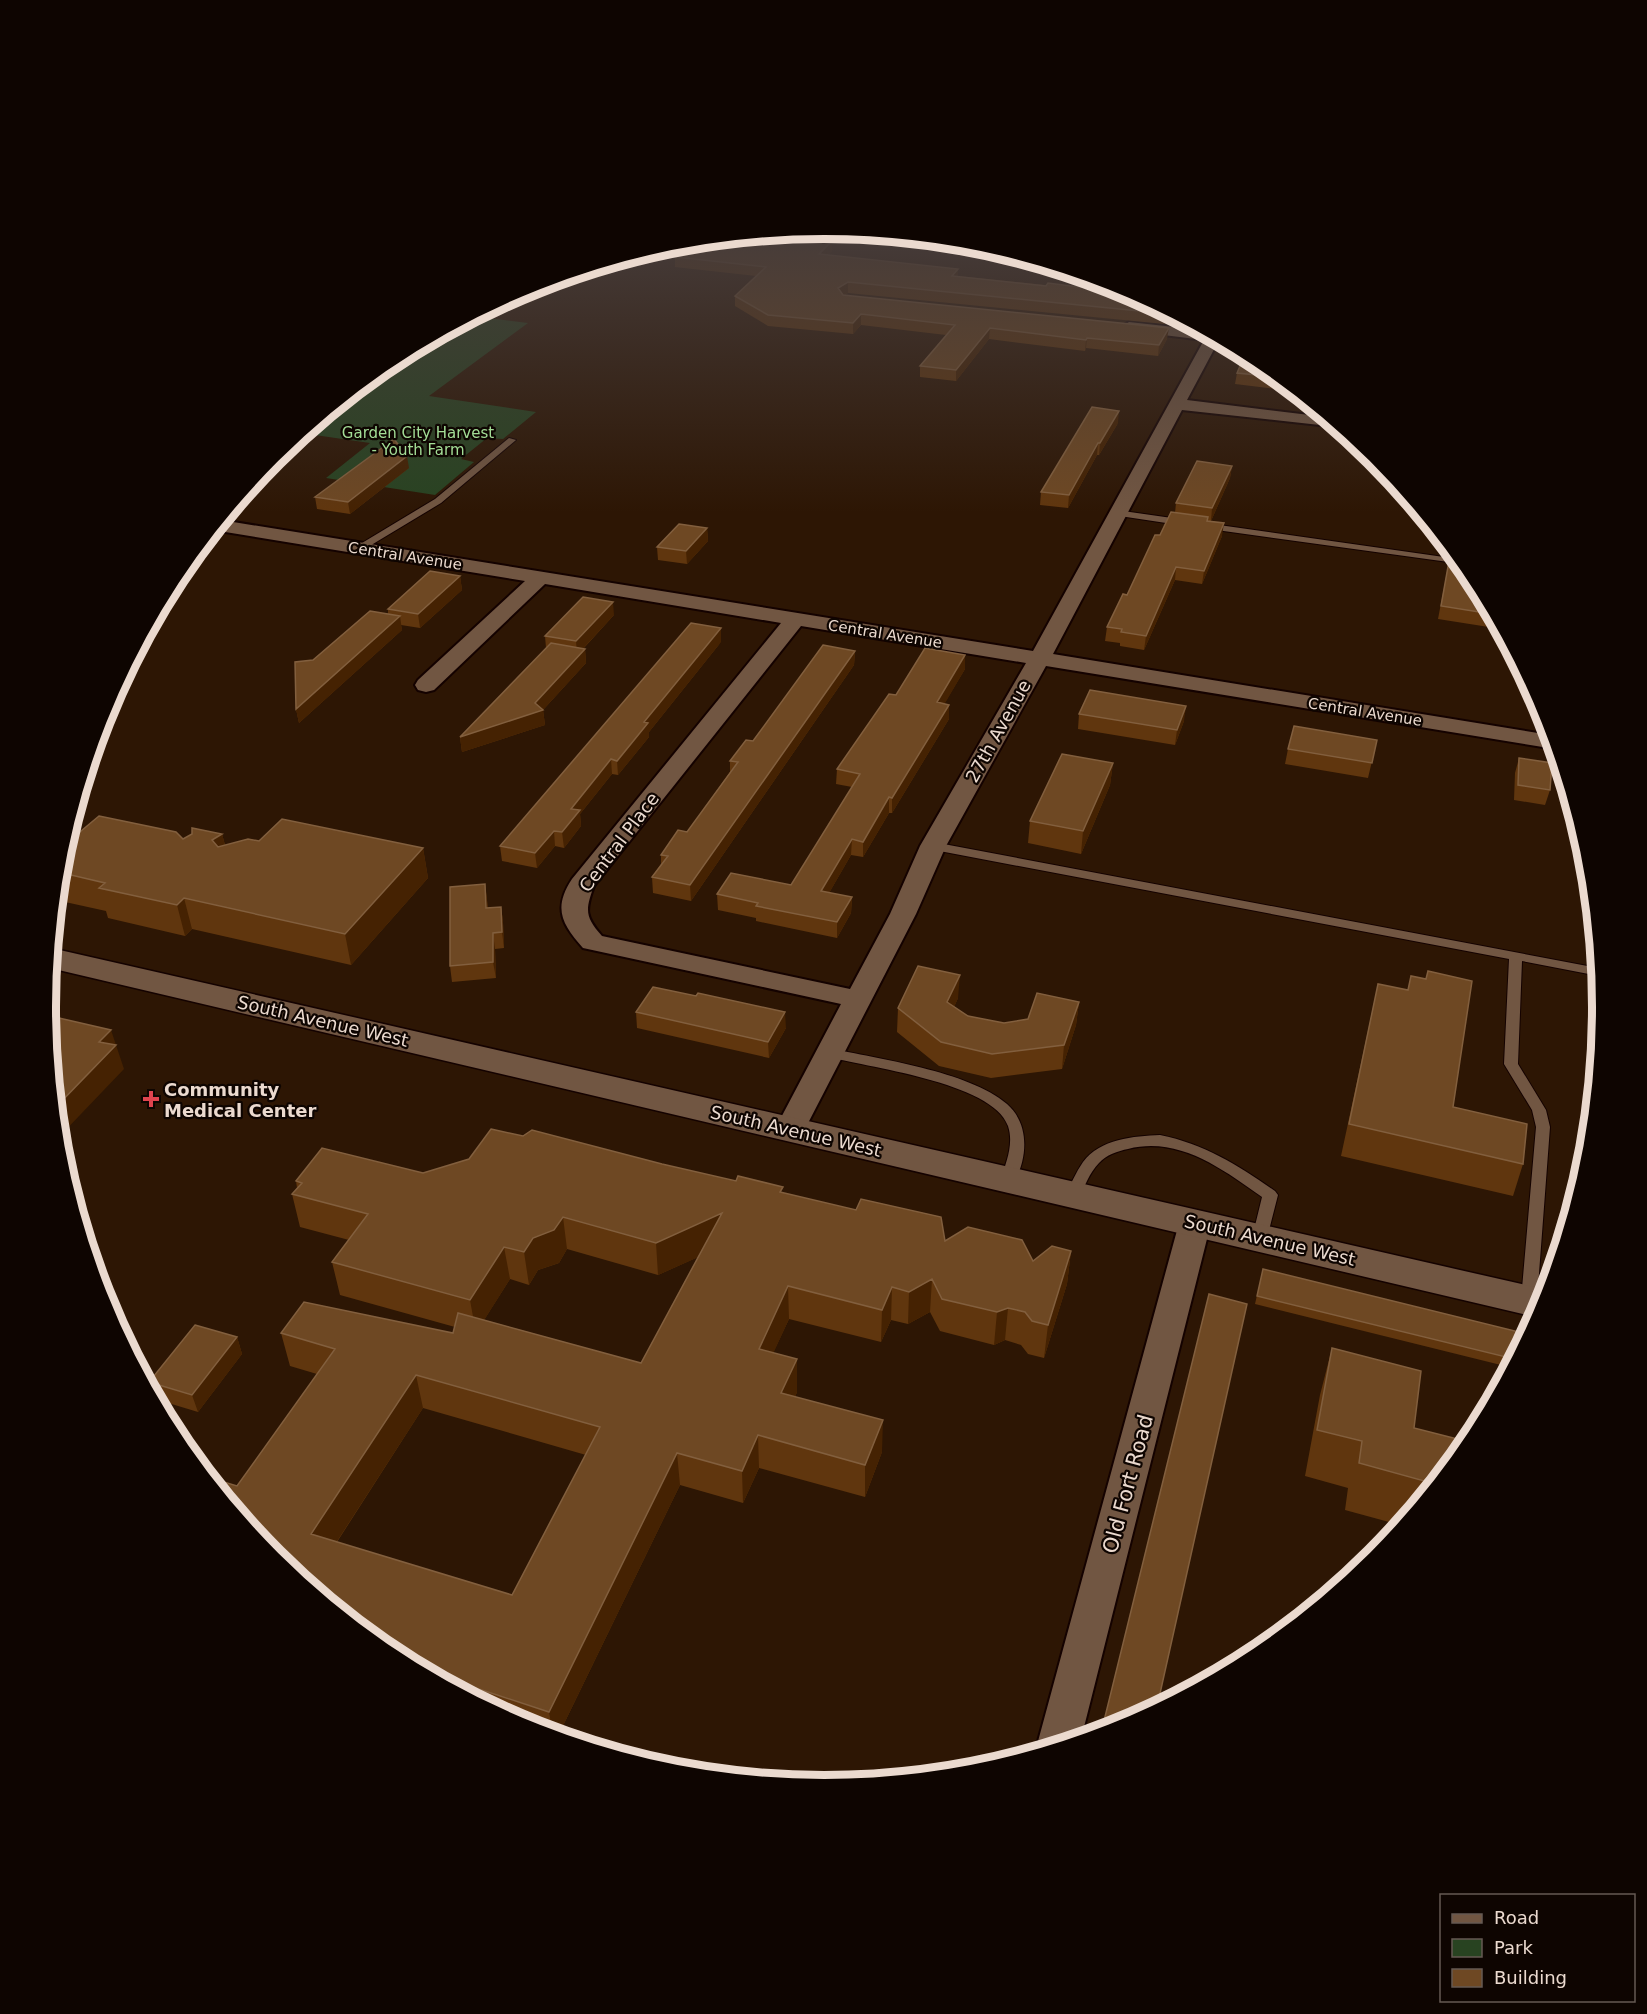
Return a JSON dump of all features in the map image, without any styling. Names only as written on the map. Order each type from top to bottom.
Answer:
[{"type":"street","points":[[1108,325],[1193,334]]},
{"type":"street","name":"27th Avenue","points":[[790,1129],[903,914],[933,846],[1039,659],[1209,342]]},
{"type":"street","points":[[1177,404],[1312,416]]},
{"type":"street","name":"Central Avenue","points":[[225,526],[1544,740]]},
{"type":"street","points":[[426,685],[540,578]]},
{"type":"street","name":"Central Place","points":[[795,620],[581,885],[573,908],[577,924],[593,942],[857,999]]},
{"type":"street","name":"South Avenue West","points":[[57,960],[1533,1301]]},
{"type":"street","name":"Old Fort Road","points":[[1060,1737],[1195,1223]]},
{"type":"lane","points":[[360,548],[438,501],[512,440]]},
{"type":"lane","points":[[1116,513],[1448,560]]},
{"type":"lane","points":[[933,846],[1591,970]]},
{"type":"lane","points":[[1516,957],[1511,1064],[1539,1110],[1543,1127],[1536,1292]]},
{"type":"lane","points":[[829,1053],[925,1074],[971,1088],[997,1102],[1014,1122],[1017,1148],[1008,1180]]},
{"type":"lane","points":[[1073,1195],[1090,1163],[1102,1152],[1128,1143],[1154,1139],[1182,1145],[1208,1155],[1270,1195],[1260,1238]]},
{"type":"green space","name":"Garden City Harvest - Youth Farm","points":[[473,324],[527,324],[429,396],[536,412],[503,439],[487,438],[461,459],[474,462],[435,495],[326,478],[370,443],[312,435],[397,368]]},
{"type":"building","points":[[946,324],[1129,324],[1169,328],[1159,345],[1087,338],[1086,340],[990,328],[956,370],[920,366],[955,325]]},
{"type":"building","points":[[1241,363],[1260,375],[1237,373]]},
{"type":"building","points":[[1092,407],[1119,411],[1069,495],[1041,492]]},
{"type":"building","points":[[394,439],[407,456],[348,502],[315,497]]},
{"type":"building","points":[[1197,461],[1232,466],[1212,508],[1176,503]]},
{"type":"building","points":[[1171,512],[1208,517],[1207,521],[1224,523],[1204,571],[1176,567],[1146,636],[1107,627],[1123,594],[1127,595],[1155,535],[1160,535]]},
{"type":"building","points":[[679,524],[707,528],[686,551],[657,547]]},
{"type":"building","points":[[1449,561],[1482,612],[1441,606]]},
{"type":"building","points":[[430,571],[460,576],[418,614],[388,609]]},
{"type":"building","points":[[583,597],[613,602],[576,641],[545,636]]},
{"type":"building","points":[[370,611],[400,616],[296,709],[295,662],[313,660]]},
{"type":"building","points":[[691,623],[721,628],[644,722],[648,723],[617,761],[611,759],[571,809],[580,810],[562,832],[554,831],[535,853],[500,846]]},
{"type":"building","points":[[551,643],[585,649],[535,703],[543,710],[460,737]]},
{"type":"building","points":[[823,645],[855,651],[690,885],[652,877],[668,856],[661,855],[678,830],[687,832],[738,762],[730,761],[746,740],[753,741]]},
{"type":"building","points":[[925,648],[965,655],[937,702],[949,705],[892,798],[889,797],[863,842],[852,839],[821,891],[852,897],[837,922],[756,906],[758,903],[717,894],[731,873],[791,885],[860,774],[837,769],[889,694],[896,695]]},
{"type":"building","points":[[1090,690],[1186,706],[1177,730],[1079,714]]},
{"type":"building","points":[[1294,726],[1377,740],[1372,763],[1288,749]]},
{"type":"building","points":[[1062,754],[1113,763],[1083,831],[1030,821]]},
{"type":"building","points":[[1519,758],[1552,763],[1550,790],[1518,785]]},
{"type":"building","points":[[99,816],[176,832],[183,839],[192,834],[192,828],[222,834],[212,840],[218,847],[248,839],[259,841],[282,819],[423,848],[345,934],[184,898],[177,905],[99,888],[105,883],[67,874],[75,836]]},
{"type":"building","points":[[485,884],[486,908],[501,907],[502,932],[493,933],[493,962],[450,966],[450,887]]},
{"type":"building","points":[[918,966],[960,975],[947,1002],[968,1016],[1004,1023],[1028,1019],[1037,993],[1079,1002],[1064,1045],[992,1054],[941,1042],[898,1008]]},
{"type":"building","points":[[1428,971],[1472,981],[1453,1107],[1527,1124],[1523,1164],[1349,1124],[1378,984],[1408,990],[1411,976],[1426,979]]},
{"type":"building","points":[[653,987],[696,996],[698,993],[785,1012],[768,1042],[636,1012]]},
{"type":"building","points":[[56,1017],[111,1030],[99,1042],[116,1045],[61,1101]]},
{"type":"building","points":[[491,1129],[523,1136],[532,1130],[736,1181],[738,1176],[783,1187],[780,1192],[856,1210],[861,1199],[941,1217],[945,1241],[968,1227],[1022,1240],[1033,1261],[1052,1246],[1071,1251],[1048,1325],[1032,1321],[1025,1312],[1008,1308],[997,1312],[942,1299],[932,1279],[909,1292],[892,1287],[882,1310],[788,1286],[759,1349],[797,1359],[781,1393],[883,1420],[865,1465],[758,1435],[742,1471],[677,1453],[549,1712],[458,1682],[397,1646],[317,1584],[280,1550],[219,1480],[237,1486],[335,1349],[281,1333],[304,1302],[453,1333],[458,1313],[641,1363],[722,1213],[656,1243],[563,1217],[554,1230],[533,1238],[524,1252],[504,1247],[470,1300],[332,1262],[368,1214],[292,1194],[302,1183],[296,1181],[322,1148],[423,1173],[469,1159]],"holes":[[[416,1375],[600,1427],[512,1595],[311,1534]]]},
{"type":"building","points":[[1263,1269],[1519,1332],[1507,1357],[1257,1296]]},
{"type":"building","points":[[1209,1294],[1247,1304],[1159,1698],[1104,1722]]},
{"type":"building","points":[[195,1325],[237,1337],[192,1395],[154,1384],[152,1379]]},
{"type":"building","points":[[1332,1348],[1421,1371],[1414,1428],[1458,1439],[1427,1482],[1359,1463],[1362,1441],[1317,1430]]},
{"type":"place","name":"Community Medical Center","points":[[151,1099]]}]
